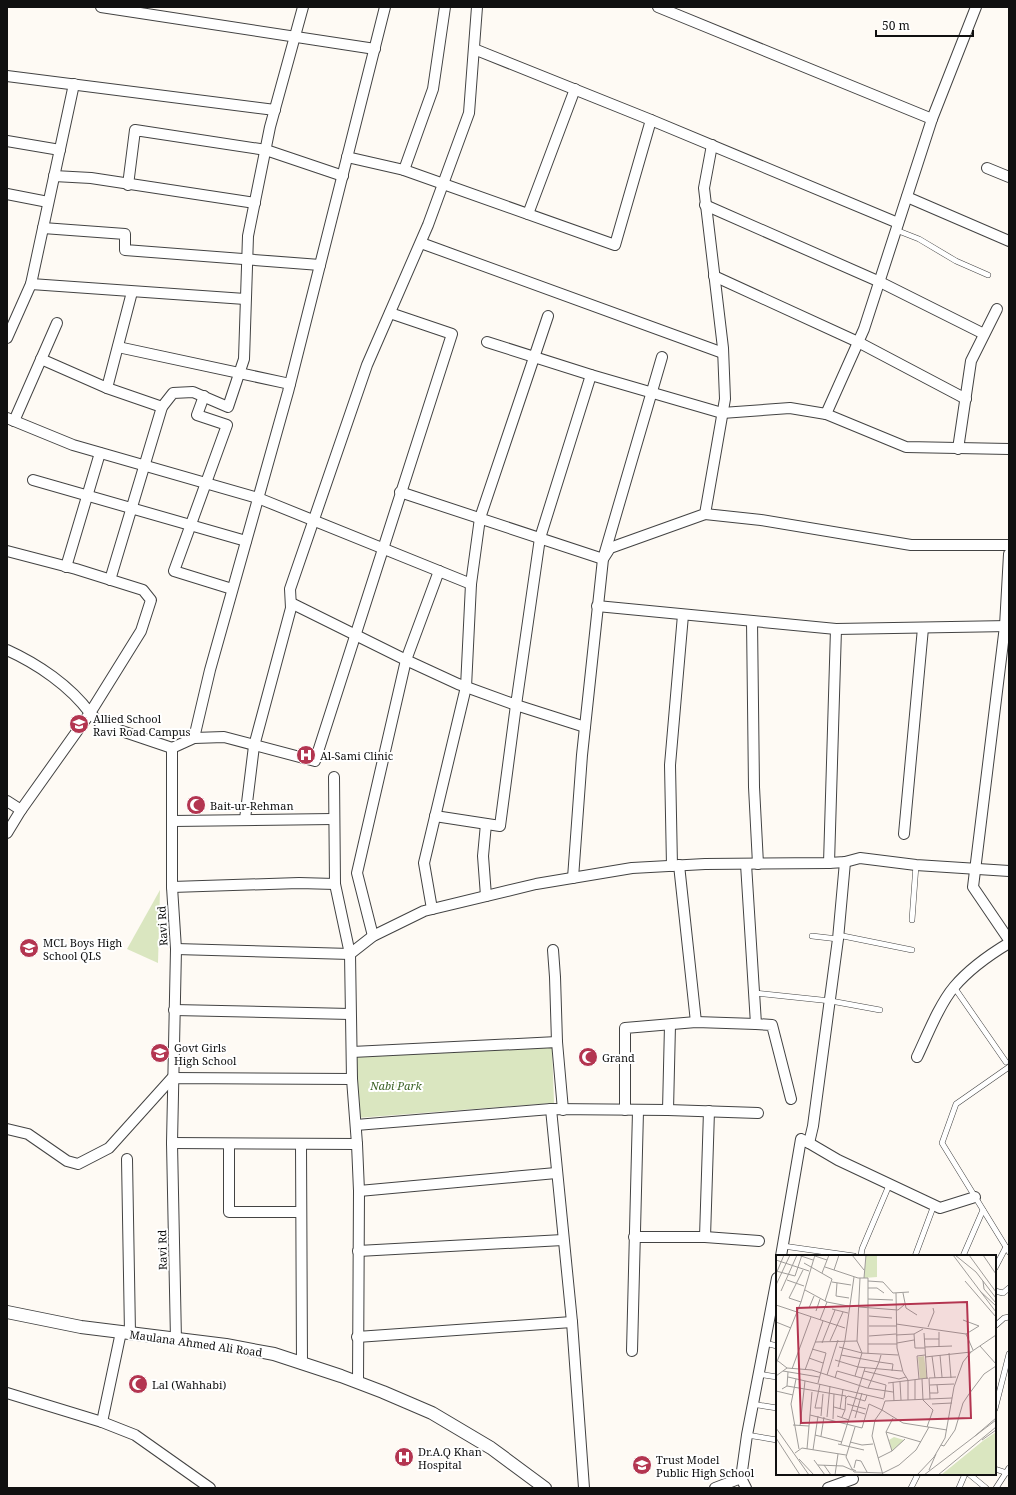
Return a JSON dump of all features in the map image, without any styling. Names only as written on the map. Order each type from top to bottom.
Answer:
[{"type":"street","points":[[101,7],[375,49]]},
{"type":"street","points":[[110,580],[162,407],[173,393],[193,392],[228,407],[244,359],[248,236],[275,110],[303,7]]},
{"type":"street","points":[[194,738],[210,670],[290,384],[385,7]]},
{"type":"street","points":[[404,170],[433,89],[445,7]]},
{"type":"street","points":[[245,819],[254,746],[292,608],[290,589],[367,365],[421,243],[444,184],[468,113],[477,7]]},
{"type":"street","points":[[658,7],[932,119]]},
{"type":"street","points":[[826,414],[858,342],[880,282],[932,119],[976,7]]},
{"type":"street","points":[[474,49],[712,145],[897,227]]},
{"type":"street","points":[[7,76],[275,110]]},
{"type":"street","points":[[7,338],[31,284],[74,84]]},
{"type":"street","points":[[528,214],[575,90]]},
{"type":"street","points":[[347,157],[404,170],[615,245],[651,120]]},
{"type":"street","points":[[128,185],[136,130],[266,150],[343,176]]},
{"type":"street","points":[[7,141],[60,150]]},
{"type":"street","points":[[705,514],[724,399],[723,353],[704,188],[712,145]]},
{"type":"street","points":[[987,168],[1009,177]]},
{"type":"street","points":[[54,176],[91,178],[255,204]]},
{"type":"street","points":[[7,194],[48,202]]},
{"type":"street","points":[[907,197],[1009,241]]},
{"type":"street","points":[[705,205],[880,282],[984,334]]},
{"type":"street","points":[[43,228],[125,234],[125,250],[320,265]]},
{"type":"street","points":[[421,243],[723,353]]},
{"type":"street","points":[[714,276],[858,342],[966,399]]},
{"type":"street","points":[[31,284],[245,299]]},
{"type":"street","points":[[107,388],[132,292]]},
{"type":"street","points":[[958,449],[971,361],[997,309]]},
{"type":"street","points":[[7,650],[50,675],[78,697],[90,713],[101,724],[172,748],[194,738],[224,737],[315,761],[354,635],[452,334],[390,313]]},
{"type":"street","points":[[432,909],[424,863],[466,687],[471,584],[480,518],[548,316]]},
{"type":"street","points":[[56,323],[42,359],[11,420],[73,445],[258,498],[471,584]]},
{"type":"street","points":[[487,342],[651,393],[722,412],[790,408],[826,414],[906,447],[1009,449]]},
{"type":"street","points":[[118,347],[290,384]]},
{"type":"street","points":[[573,878],[585,727],[603,559],[662,357]]},
{"type":"street","points":[[42,359],[107,388],[162,407]]},
{"type":"street","points":[[435,816],[500,826],[540,538],[591,375]]},
{"type":"street","points":[[204,396],[196,415],[227,425],[174,571],[232,589]]},
{"type":"street","points":[[66,567],[100,453]]},
{"type":"street","points":[[33,480],[246,541]]},
{"type":"street","points":[[400,492],[603,559]]},
{"type":"street","points":[[603,559],[610,548],[705,514],[760,520],[911,545],[1009,545]]},
{"type":"street","points":[[7,551],[143,590],[151,600],[141,631],[90,713],[21,810],[7,833]]},
{"type":"street","points":[[917,1057],[933,1023],[954,987],[986,956],[1008,945],[973,887],[974,869],[1007,626],[1009,554]]},
{"type":"street","points":[[373,936],[357,873],[406,660],[439,571]]},
{"type":"street","points":[[291,603],[406,660],[466,687],[585,727]]},
{"type":"street","points":[[597,606],[836,629],[1007,626]]},
{"type":"street","points":[[683,615],[670,765],[675,866],[696,1022]]},
{"type":"street","points":[[752,621],[754,787],[758,864]]},
{"type":"street","points":[[904,834],[923,628]]},
{"type":"street","points":[[829,863],[836,629]]},
{"type":"street","name":"Ravi Rd","points":[[172,748],[172,887],[176,948],[172,1078],[172,1143],[176,1340]]},
{"type":"street","points":[[334,777],[333,819],[335,884],[350,954],[352,1079],[359,1191],[357,1337],[358,1382]]},
{"type":"street","points":[[7,802],[21,810]]},
{"type":"street","points":[[173,821],[333,819]]},
{"type":"street","points":[[486,824],[483,856],[486,896]]},
{"type":"street","points":[[176,948],[350,954],[373,936],[424,911],[536,884],[632,868],[829,863],[844,862],[860,858],[916,865],[1009,871]]},
{"type":"street","points":[[809,1143],[831,1001],[844,862]]},
{"type":"street","points":[[746,864],[756,1024]]},
{"type":"street","points":[[172,887],[299,883],[335,884]]},
{"type":"street","points":[[553,950],[557,1042],[563,1110]]},
{"type":"street","points":[[174,1010],[350,1014]]},
{"type":"street","points":[[625,1110],[625,1028],[696,1022],[772,1026],[791,1099]]},
{"type":"street","points":[[668,1110],[670,1025]]},
{"type":"street","points":[[352,1052],[557,1042]]},
{"type":"street","points":[[7,1128],[28,1134],[67,1161],[78,1164],[109,1148],[172,1078],[352,1079]]},
{"type":"street","points":[[550,1109],[572,1322],[584,1488]]},
{"type":"street","points":[[356,1124],[550,1109],[638,1111],[668,1110],[758,1113]]},
{"type":"street","points":[[632,1351],[638,1111]]},
{"type":"street","points":[[705,1237],[709,1112]]},
{"type":"street","points":[[782,1251],[801,1139],[838,1160],[890,1183],[940,1208],[975,1197]]},
{"type":"street","points":[[172,1143],[357,1144]]},
{"type":"street","points":[[229,1144],[229,1212],[300,1212]]},
{"type":"street","points":[[301,1144],[300,1212],[302,1364]]},
{"type":"street","points":[[102,1422],[126,1332],[127,1159]]},
{"type":"street","points":[[359,1191],[556,1173]]},
{"type":"street","points":[[634,1237],[705,1237],[760,1241]]},
{"type":"street","points":[[358,1251],[563,1240]]},
{"type":"street","points":[[746,1488],[741,1478],[747,1435],[764,1342],[774,1312],[776,1291]]},
{"type":"street","name":"Maulana Ahmed Ali Road","points":[[7,1312],[81,1327],[126,1332],[274,1354],[358,1382],[432,1413],[491,1448],[545,1488]]},
{"type":"street","points":[[357,1337],[572,1322]]},
{"type":"street","points":[[7,1393],[102,1422],[135,1435],[210,1488]]},
{"type":"street","points":[[715,1488],[741,1478]]},
{"type":"street","points":[[828,1488],[852,1480]]},
{"type":"lane","points":[[897,227],[956,262],[988,275]]},
{"type":"lane","points":[[912,920],[916,865]]},
{"type":"lane","points":[[812,936],[838,937],[912,950]]},
{"type":"lane","points":[[954,987],[1007,1065],[956,1104],[942,1143],[1008,1250],[996,1267]]},
{"type":"lane","points":[[755,993],[831,1001],[880,1010]]},
{"type":"lane","points":[[861,1255],[890,1183]]},
{"type":"lane","points":[[915,1255],[934,1205]]},
{"type":"lane","points":[[963,1255],[983,1210]]},
{"type":"lane","points":[[782,1251],[840,1255]]},
{"type":"lane","points":[[996,1291],[1003,1293],[1009,1288]]},
{"type":"lane","points":[[996,1325],[1004,1318],[1009,1317]]},
{"type":"lane","points":[[764,1342],[776,1346]]},
{"type":"lane","points":[[997,1396],[1009,1354]]},
{"type":"lane","points":[[758,1374],[776,1377]]},
{"type":"lane","points":[[1003,1377],[1009,1379]]},
{"type":"lane","points":[[752,1404],[776,1408]]},
{"type":"lane","points":[[747,1435],[776,1440]]},
{"type":"lane","points":[[996,1488],[1009,1468]]},
{"type":"lane","points":[[996,1469],[1007,1473]]},
{"type":"lane","points":[[911,1488],[918,1475]]},
{"type":"lane","points":[[959,1488],[965,1475]]},
{"type":"lane","points":[[970,1475],[986,1488]]},
{"type":"green space","points":[[160,890],[158,963],[127,949]]},
{"type":"green space","name":"Nabi Park","points":[[552,1046],[554,1103],[357,1118],[356,1057]]},
{"type":"place","name":"Allied School Ravi Road Campus","points":[[79,724]]},
{"type":"place","name":"Al-Sami Clinic","points":[[306,755]]},
{"type":"place","name":"Bait-ur-Rehman","points":[[196,805]]},
{"type":"place","name":"MCL Boys High School QLS","points":[[29,948]]},
{"type":"place","name":"Govt Girls High School","points":[[160,1053]]},
{"type":"place","name":"Grand","points":[[588,1057]]},
{"type":"place","name":"Lal (Wahhabi)","points":[[138,1384]]},
{"type":"place","name":"Dr.A.Q Khan Hospital","points":[[404,1457]]},
{"type":"place","name":"Trust Model Public High School","points":[[642,1465]]}]
